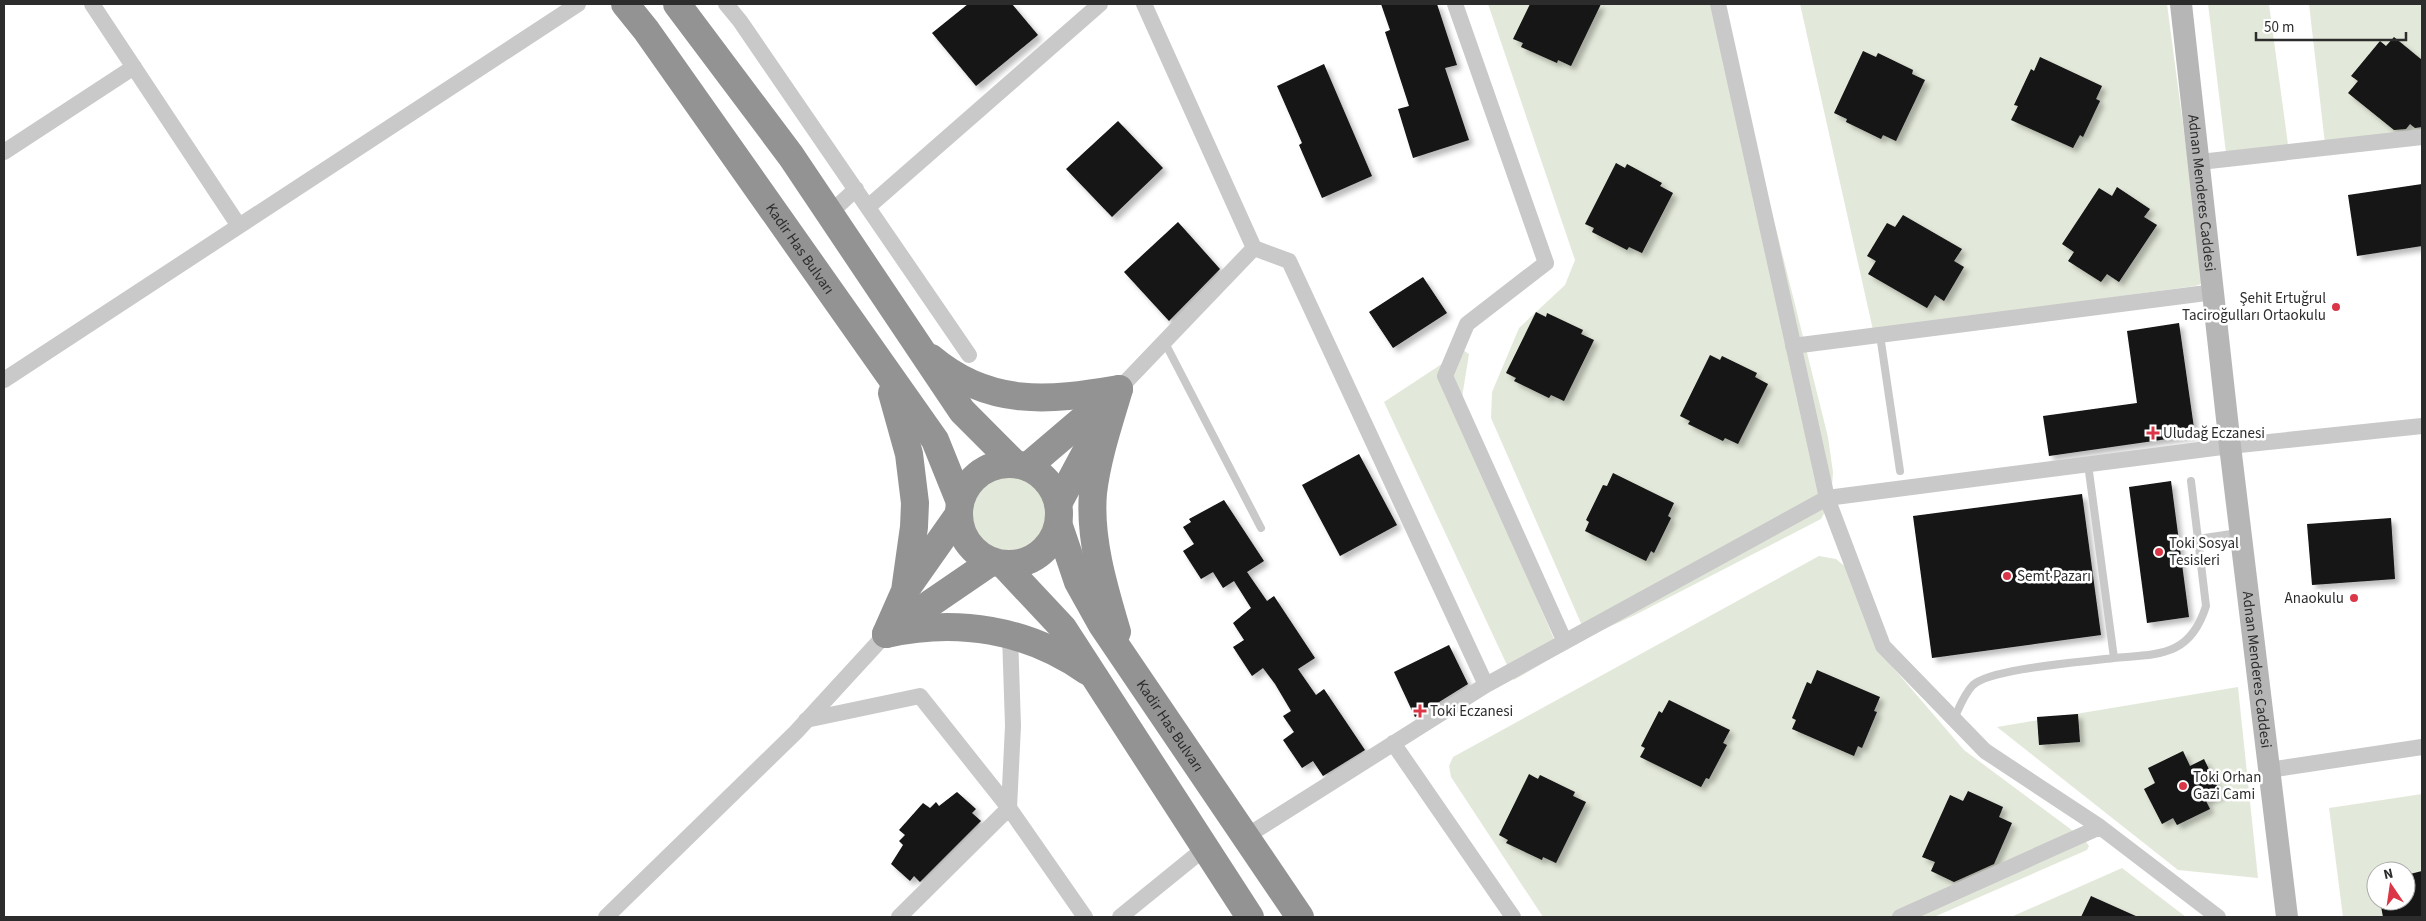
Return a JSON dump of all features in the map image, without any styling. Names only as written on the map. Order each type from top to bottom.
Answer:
[{"type":"highway","name":"Kadir Has Bulvarı","points":[[625,4],[658,46],[935,440],[959,508]]},
{"type":"highway","points":[[677,4],[791,156],[962,411],[1021,465],[1047,481],[1059,514]]},
{"type":"highway","points":[[918,346],[950,372],[968,382],[1012,396],[1041,399],[1119,389]]},
{"type":"highway","points":[[871,349],[894,400],[913,479],[914,527],[905,592]]},
{"type":"highway","points":[[886,634],[905,592],[959,508],[968,486],[980,472],[1003,464],[1021,465],[1119,389]]},
{"type":"highway","points":[[886,634],[997,563],[1016,564],[1038,556],[1048,548],[1059,514],[1119,389]]},
{"type":"highway","points":[[1119,389],[1097,471],[1093,512],[1101,572],[1116,632],[1127,661]]},
{"type":"highway","points":[[959,508],[960,526],[971,548],[997,563],[1050,611],[1250,917]]},
{"type":"highway","name":"Kadir Has Bulvarı","points":[[1059,514],[1078,582],[1097,618],[1300,917]]},
{"type":"highway","points":[[886,634],[950,626],[972,627],[1010,635],[1048,648],[1094,676]]},
{"type":"street","points":[[92,4],[239,226]]},
{"type":"street","points":[[4,380],[578,4]]},
{"type":"street","points":[[726,4],[969,354]]},
{"type":"street","points":[[868,207],[1100,4]]},
{"type":"street","points":[[1144,4],[1254,248],[1288,261],[1486,685]]},
{"type":"street","points":[[1455,4],[1546,263],[1467,324],[1445,376],[1564,640]]},
{"type":"street","points":[[1718,4],[1827,498],[1883,646],[1985,751],[2100,827],[2218,917]]},
{"type":"street","name":"Adnan Menderes Caddesi","points":[[2181,4],[2230,446],[2287,917]]},
{"type":"street","points":[[4,152],[134,67]]},
{"type":"street","points":[[2200,162],[2422,137]]},
{"type":"street","points":[[829,214],[856,189]]},
{"type":"street","points":[[1119,389],[1254,248]]},
{"type":"street","points":[[1793,346],[2214,292]]},
{"type":"street","points":[[1246,837],[1486,685],[1564,640],[1827,498],[2230,446],[2422,426]]},
{"type":"street","points":[[606,917],[806,720],[886,634]]},
{"type":"street","points":[[899,917],[1009,808],[1013,726],[1010,635]]},
{"type":"street","points":[[806,720],[920,696],[1009,808],[1085,917]]},
{"type":"street","points":[[1393,743],[1513,917]]},
{"type":"street","points":[[2269,770],[2422,747]]},
{"type":"street","points":[[1900,917],[2100,827]]},
{"type":"street","points":[[1120,917],[1205,848]]},
{"type":"lane","points":[[1880,335],[1900,471]]},
{"type":"lane","points":[[1164,342],[1261,528]]},
{"type":"lane","points":[[2088,464],[2114,658]]},
{"type":"lane","points":[[1954,719],[1966,693],[1973,684],[1992,675],[2114,658],[2166,654],[2177,648],[2196,630],[2206,606],[2191,481]]},
{"type":"lane","points":[[2198,539],[2241,533]]},
{"type":"green space","points":[[1488,4],[1720,4],[1828,437],[1833,472],[1831,501],[1821,519],[1635,615],[1587,637],[1491,418],[1492,392],[1519,328],[1565,285],[1575,260]]},
{"type":"green space","points":[[1800,4],[2167,4],[2204,283],[2195,286],[1873,330]]},
{"type":"green space","points":[[2208,4],[2269,4],[2289,152],[2226,153]]},
{"type":"green space","points":[[2309,4],[2422,4],[2422,132],[2325,144]]},
{"type":"green space","points":[[1463,350],[1469,354],[1460,410],[1465,430],[1560,653],[1514,680],[1384,402]]},
{"type":"green space","points":[[1001,474],[1017,474],[1038,485],[1049,506],[1049,522],[1038,543],[1017,554],[1001,554],[987,548],[975,536],[969,522],[969,506],[975,492],[987,480]]},
{"type":"green space","points":[[1819,556],[1836,559],[1847,568],[1878,650],[1964,750],[2084,839],[2089,846],[2087,850],[1934,917],[1543,917],[1451,777],[1449,766],[1453,757]]},
{"type":"green space","points":[[2238,687],[2258,878],[2178,870],[1997,727]]},
{"type":"green space","points":[[2422,794],[2422,917],[2343,917],[2329,808]]},
{"type":"green space","points":[[2122,868],[2186,917],[2011,917]]},
{"type":"building","points":[[968,4],[1012,4],[1038,35],[976,86],[932,33]]},
{"type":"building","points":[[1381,4],[1437,4],[1457,65],[1445,68],[1469,140],[1413,158],[1398,109],[1409,106],[1385,32],[1390,30]]},
{"type":"building","points":[[1530,4],[1601,4],[1571,66],[1558,60],[1557,63],[1521,47],[1523,43],[1513,39]]},
{"type":"building","points":[[2394,37],[2422,60],[2422,127],[2415,128],[2410,124],[2406,129],[2394,130],[2348,93],[2358,81],[2351,76],[2380,41],[2386,46]]},
{"type":"building","points":[[1863,51],[1876,57],[1878,53],[1913,70],[1912,74],[1925,80],[1896,141],[1883,135],[1881,139],[1846,122],[1847,119],[1834,113]]},
{"type":"building","points":[[2040,57],[2102,86],[2096,99],[2100,101],[2083,137],[2080,135],[2073,148],[2011,120],[2018,106],[2014,105],[2031,69],[2034,71]]},
{"type":"building","points":[[1324,64],[1372,176],[1322,198],[1299,145],[1302,143],[1277,86]]},
{"type":"building","points":[[1118,121],[1163,168],[1112,217],[1066,169]]},
{"type":"building","points":[[1616,163],[1625,168],[1627,164],[1662,183],[1660,186],[1673,193],[1642,253],[1629,247],[1627,250],[1592,232],[1594,228],[1585,224]]},
{"type":"building","points":[[2422,184],[2422,246],[2357,256],[2348,195]]},
{"type":"building","points":[[2117,187],[2150,209],[2144,217],[2157,225],[2119,282],[2107,274],[2101,282],[2068,261],[2074,252],[2062,244],[2099,188],[2112,196]]},
{"type":"building","points":[[1903,215],[1962,249],[1954,261],[1964,267],[1944,301],[1935,295],[1927,308],[1868,274],[1876,261],[1867,256],[1887,223],[1895,227]]},
{"type":"building","points":[[1178,222],[1220,269],[1169,321],[1124,272]]},
{"type":"building","points":[[1423,277],[1447,313],[1393,348],[1369,312]]},
{"type":"building","points":[[1536,312],[1546,317],[1547,313],[1583,330],[1581,334],[1594,340],[1564,401],[1551,395],[1549,398],[1514,381],[1516,378],[1506,373]]},
{"type":"building","points":[[2179,323],[2195,435],[2049,456],[2043,416],[2137,403],[2127,331]]},
{"type":"building","points":[[1710,355],[1720,360],[1722,356],[1757,373],[1755,377],[1768,384],[1738,444],[1725,438],[1723,441],[1688,424],[1690,421],[1680,416]]},
{"type":"building","points":[[1359,454],[1397,525],[1340,556],[1302,485]]},
{"type":"building","points":[[1613,473],[1674,503],[1668,516],[1671,518],[1654,553],[1651,551],[1646,561],[1585,531],[1589,522],[1586,520],[1603,485],[1607,486]]},
{"type":"building","name":"Toki Sosyal Tesisleri","points":[[2171,481],[2189,617],[2147,623],[2129,487]]},
{"type":"building","name":"Semt Pazarı","points":[[2082,494],[2101,635],[1932,658],[1913,516]]},
{"type":"building","points":[[1224,500],[1264,561],[1247,572],[1267,601],[1274,596],[1315,658],[1298,669],[1316,695],[1324,689],[1365,750],[1323,776],[1313,761],[1302,768],[1283,740],[1294,732],[1283,716],[1291,711],[1275,684],[1263,668],[1252,676],[1233,647],[1244,640],[1233,623],[1251,608],[1234,581],[1223,588],[1213,572],[1201,579],[1183,551],[1194,544],[1183,527],[1191,522],[1189,519]]},
{"type":"building","points":[[2391,518],[2395,579],[2312,585],[2307,524]]},
{"type":"building","points":[[1449,645],[1468,684],[1415,717],[1394,672]]},
{"type":"building","points":[[1817,670],[1880,697],[1874,711],[1877,712],[1862,748],[1858,746],[1854,756],[1792,729],[1796,720],[1792,718],[1807,682],[1811,684]]},
{"type":"building","points":[[1669,700],[1730,730],[1723,743],[1727,745],[1709,779],[1706,778],[1701,787],[1640,757],[1645,748],[1641,746],[1659,711],[1662,713]]},
{"type":"building","points":[[2078,714],[2080,742],[2039,745],[2037,717]]},
{"type":"building","name":"Toki Orhan Gazi Cami","points":[[2183,751],[2190,766],[2204,759],[2221,794],[2206,801],[2210,809],[2177,825],[2173,818],[2162,824],[2144,789],[2155,783],[2148,768]]},
{"type":"building","points":[[1529,774],[1538,779],[1540,775],[1575,792],[1573,796],[1586,802],[1556,863],[1543,857],[1542,860],[1506,843],[1508,840],[1499,835]]},
{"type":"building","points":[[1968,791],[2003,807],[1999,817],[2012,823],[1994,864],[1954,882],[1931,871],[1935,862],[1922,857],[1950,795],[1963,801]]},
{"type":"building","points":[[957,792],[976,809],[972,813],[981,821],[920,882],[914,876],[910,881],[891,864],[903,845],[899,841],[905,835],[899,830],[923,803],[930,808],[936,802],[939,806]]},
{"type":"building","points":[[2422,871],[2422,917],[2383,917],[2382,911],[2416,911],[2416,872]]},
{"type":"building","points":[[2091,896],[2138,917],[2081,917]]},
{"type":"place","name":"Şehit Ertuğrul Taciroğulları Ortaokulu","points":[[2336,307]]},
{"type":"place","name":"Uludağ Eczanesi","points":[[2153,433]]},
{"type":"place","name":"Toki Sosyal Tesisleri","points":[[2159,552]]},
{"type":"place","name":"Semt Pazarı","points":[[2007,576]]},
{"type":"place","name":"Anaokulu","points":[[2354,598]]},
{"type":"place","name":"Toki Eczanesi","points":[[1420,711]]},
{"type":"place","name":"Toki Orhan Gazi Cami","points":[[2183,786]]}]
